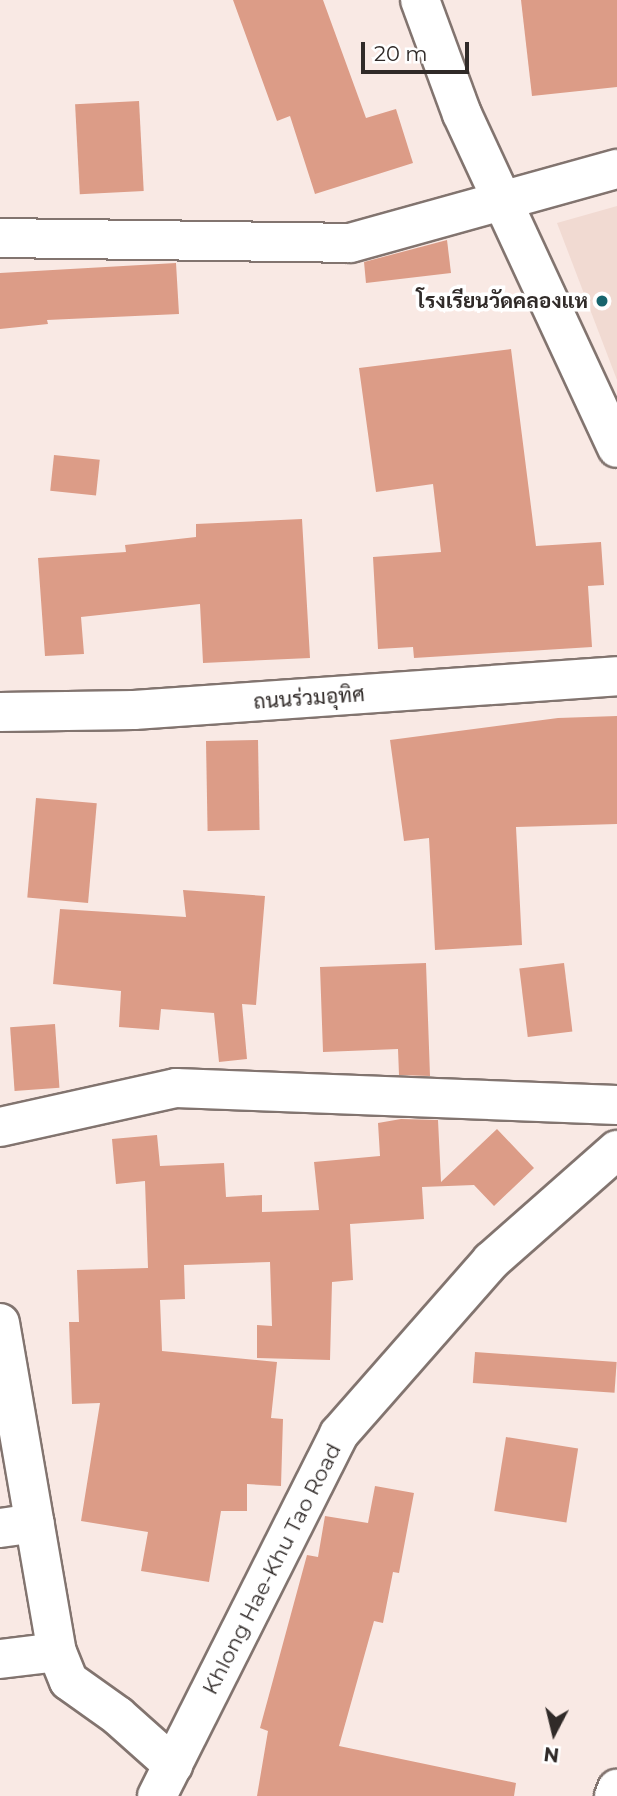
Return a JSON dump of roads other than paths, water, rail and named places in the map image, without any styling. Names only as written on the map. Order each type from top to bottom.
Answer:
[{"type":"street","points":[[420,0],[462,114],[500,201],[617,448]]},
{"type":"street","points":[[0,238],[350,243],[617,169]]},
{"type":"street","name":"ถนนร่วมอุทิศ","points":[[0,712],[134,710],[617,676]]},
{"type":"street","points":[[0,1127],[176,1088],[617,1105]]},
{"type":"street","name":"Khlong Hae-Khu Tao Road","points":[[165,1780],[339,1434],[491,1261],[617,1150]]},
{"type":"street","points":[[0,1323],[18,1526],[57,1652],[69,1681],[118,1716],[165,1780]]},
{"type":"street","points":[[0,1659],[57,1652]]},
{"type":"street","points":[[614,1796],[617,1789]]},
{"type":"place","name":"โรงเรียนวัดคลองแห","points":[[602,301]]}]
